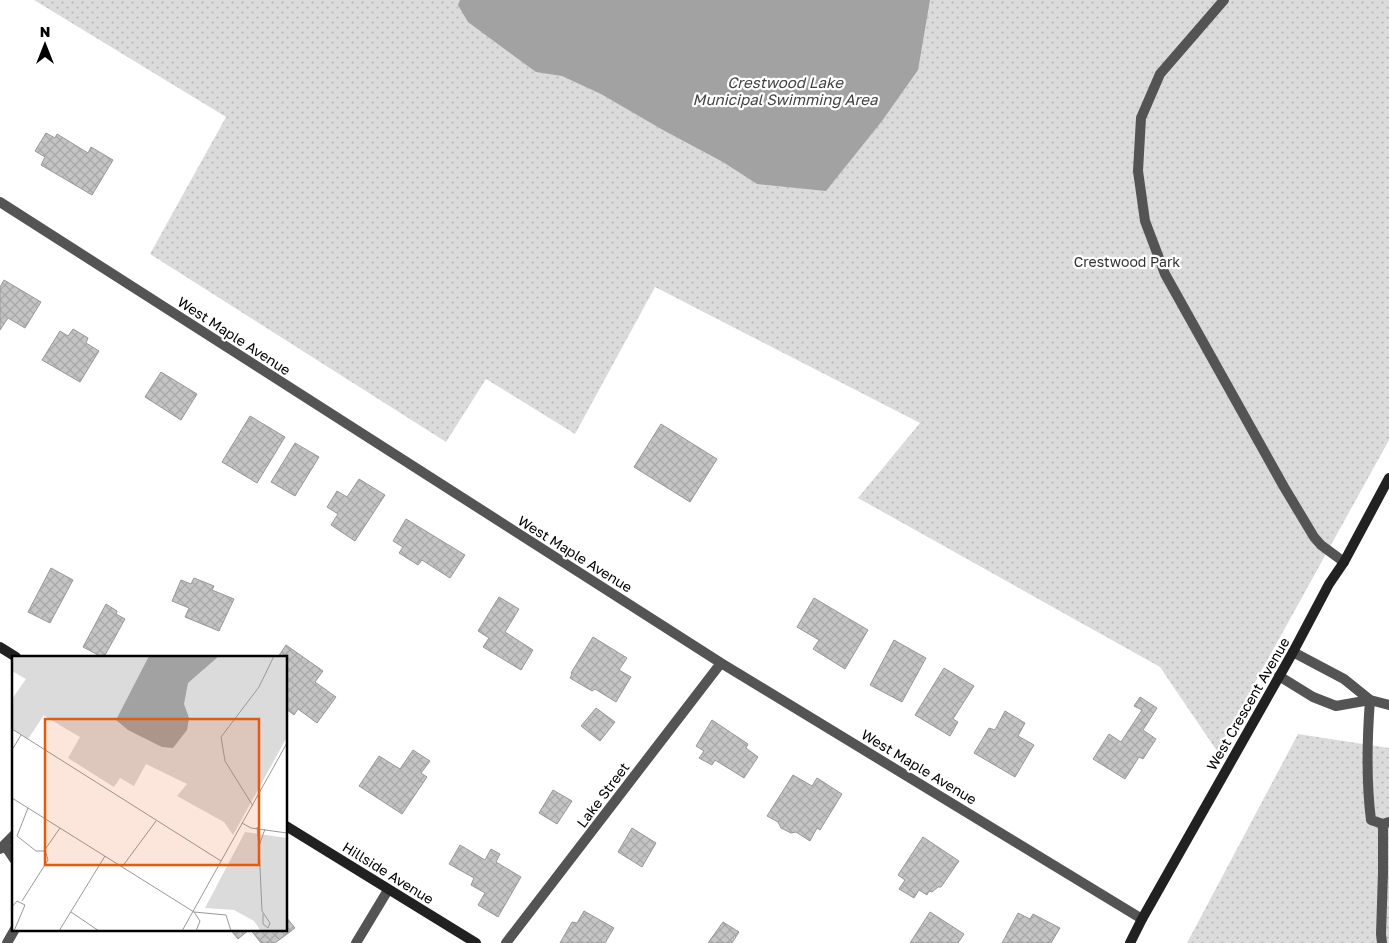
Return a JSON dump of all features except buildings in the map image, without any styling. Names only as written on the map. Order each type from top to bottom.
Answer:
[{"type":"main road","name":"West Crescent Avenue","points":[[1130,943],[1329,584],[1344,562],[1389,478]]},
{"type":"main road","points":[[0,647],[14,656]]},
{"type":"main road","name":"Hillside Avenue","points":[[288,827],[476,943]]},
{"type":"street","points":[[1224,0],[1160,74],[1141,118],[1138,171],[1145,221],[1165,274],[1284,486],[1314,537],[1321,545],[1344,562]]},
{"type":"street","name":"West Maple Avenue","points":[[0,202],[721,663],[1142,919]]},
{"type":"street","points":[[1293,652],[1344,679],[1370,700],[1389,706]]},
{"type":"street","name":"Lake Street","points":[[506,943],[721,663]]},
{"type":"street","points":[[1279,676],[1313,697],[1336,706],[1370,700]]},
{"type":"street","points":[[1370,700],[1368,786],[1371,820],[1386,823],[1382,943]]},
{"type":"street","points":[[12,837],[2,847],[8,850],[12,856]]},
{"type":"street","points":[[356,943],[388,890]]},
{"type":"street","points":[[7,943],[14,930]]},
{"type":"green space","name":"Crestwood Park","points":[[34,0],[1389,0],[1389,440],[1217,751],[1160,667],[858,498],[920,423],[655,287],[575,434],[486,379],[446,442],[150,254],[226,117]]},
{"type":"green space","points":[[1298,734],[1389,748],[1389,943],[1187,943]]},
{"type":"water","name":"Crestwood Lake Municipal Swimming Area","points":[[460,0],[930,0],[918,70],[882,121],[826,191],[757,184],[723,162],[601,94],[562,76],[536,72],[468,22],[458,5]]}]
